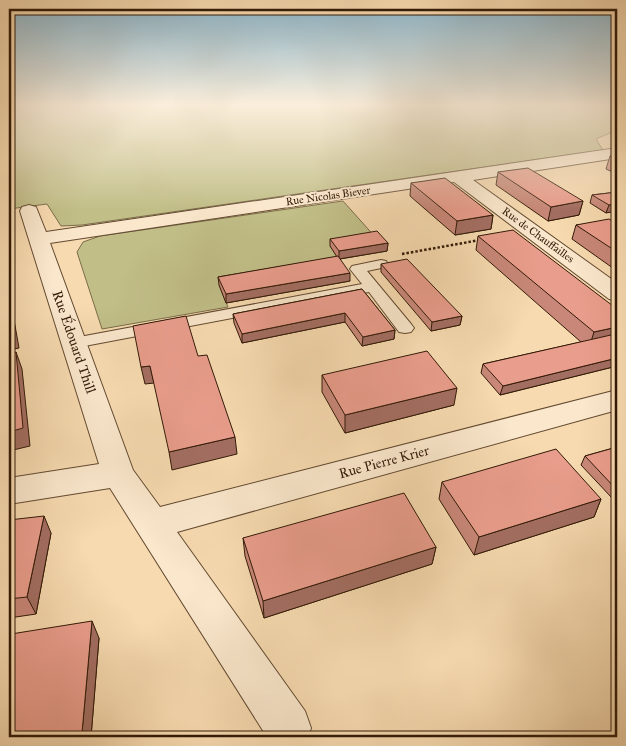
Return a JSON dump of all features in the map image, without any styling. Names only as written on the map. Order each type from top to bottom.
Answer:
[{"type":"street","name":"Rue Nicolas Biever","points":[[39,239],[458,177],[616,146]]},
{"type":"street","name":"Rue de Chauffailles","points":[[458,177],[617,294]]},
{"type":"street","name":"Rue Édouard Thill","points":[[29,210],[118,474]]},
{"type":"street","name":"Rue Pierre Krier","points":[[152,524],[617,400]]},
{"type":"street","points":[[9,491],[118,474],[288,728]]},
{"type":"lane","points":[[381,264],[357,269],[374,287],[405,328]]},
{"type":"lane","points":[[74,343],[374,287]]},
{"type":"path","points":[[381,264],[386,257],[532,231]]},
{"type":"shaded area","points":[[9,141],[597,141],[603,150],[82,225],[61,226],[47,204],[9,209]]},
{"type":"shaded area","points":[[343,201],[377,239],[330,246],[343,264],[219,285],[228,307],[102,329],[77,252],[83,242],[100,236]]},
{"type":"building","points":[[617,155],[617,160],[610,156]]},
{"type":"building","points":[[528,168],[583,201],[551,207],[498,172]]},
{"type":"building","points":[[445,178],[493,215],[457,221],[411,183]]},
{"type":"building","points":[[617,192],[617,204],[609,205],[592,195]]},
{"type":"building","points":[[609,219],[617,224],[617,252],[576,225]]},
{"type":"building","points":[[513,230],[617,309],[617,327],[594,332],[478,236]]},
{"type":"building","points":[[377,231],[388,243],[339,251],[330,239]]},
{"type":"building","points":[[338,256],[350,273],[226,294],[218,277]]},
{"type":"building","points":[[407,259],[462,316],[432,322],[381,264]]},
{"type":"building","points":[[362,289],[395,330],[363,337],[345,313],[242,334],[233,314]]},
{"type":"building","points":[[9,309],[13,332],[9,332]]},
{"type":"building","points":[[186,316],[198,356],[207,355],[235,437],[169,452],[150,366],[141,367],[133,326]]},
{"type":"building","points":[[611,335],[617,340],[617,358],[503,386],[483,364]]},
{"type":"building","points":[[427,351],[457,388],[345,415],[322,375]]},
{"type":"building","points":[[16,352],[23,428],[9,432],[9,354]]},
{"type":"building","points":[[617,447],[617,489],[616,489],[585,456]]},
{"type":"building","points":[[556,449],[601,499],[479,537],[442,482]]},
{"type":"building","points":[[404,493],[436,547],[263,601],[243,538]]},
{"type":"building","points":[[44,516],[27,597],[9,599],[9,520]]},
{"type":"building","points":[[92,621],[82,733],[60,737],[9,737],[9,645],[11,634]]}]
